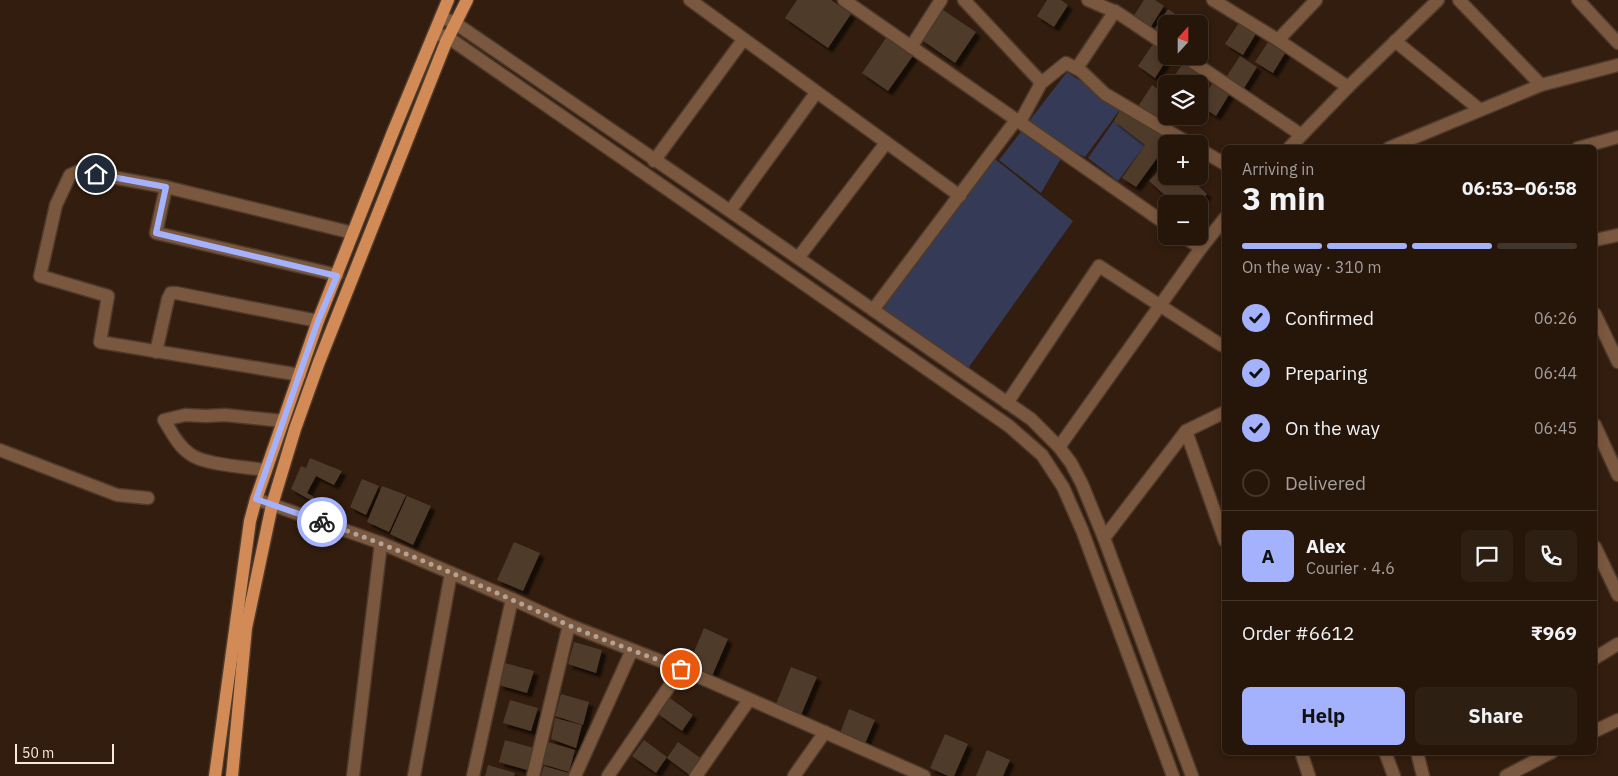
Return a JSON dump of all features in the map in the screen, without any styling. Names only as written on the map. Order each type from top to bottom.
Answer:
[{"type":"main road","points":[[214,776],[250,522],[256,499],[318,321],[337,276],[352,233],[448,0]]},
{"type":"main road","points":[[232,776],[246,628],[272,505],[295,429],[319,362],[455,23],[466,0]]},
{"type":"street","points":[[844,0],[861,5],[911,47],[1158,218]]},
{"type":"street","points":[[911,47],[941,0]]},
{"type":"street","points":[[964,0],[1038,79],[1040,84]]},
{"type":"street","points":[[1088,0],[1115,11],[1158,40]]},
{"type":"street","points":[[1213,0],[1278,40],[1348,87]]},
{"type":"street","points":[[1278,40],[1316,0]]},
{"type":"street","points":[[1196,65],[1296,142],[1348,87],[1438,0]]},
{"type":"street","points":[[1459,0],[1541,84]]},
{"type":"street","points":[[1578,0],[1618,43]]},
{"type":"street","points":[[697,2],[743,40],[960,196]]},
{"type":"street","points":[[1077,68],[1115,11]]},
{"type":"street","points":[[441,17],[455,23],[1007,403],[1031,420],[1059,447],[1076,472],[1104,538],[1192,776]]},
{"type":"street","points":[[434,32],[449,38],[994,415],[1042,455],[1063,487],[1082,530],[1173,776]]},
{"type":"street","points":[[654,161],[743,40]]},
{"type":"street","points":[[1395,41],[1479,109]]},
{"type":"street","points":[[873,310],[1018,121],[1040,84],[1064,63],[1077,68],[1105,94],[1175,135]]},
{"type":"street","points":[[1397,145],[1541,84],[1618,65]]},
{"type":"street","points":[[730,211],[816,92]]},
{"type":"street","points":[[1589,145],[1618,137]]},
{"type":"street","points":[[798,258],[886,143]]},
{"type":"street","points":[[1208,154],[1222,162]]},
{"type":"street","points":[[300,375],[100,342],[108,296],[40,276],[56,205],[70,175],[78,171],[166,187],[352,233]]},
{"type":"street","points":[[166,187],[156,233],[337,276]]},
{"type":"street","points":[[1059,447],[1201,248],[1222,222]]},
{"type":"street","points":[[1597,240],[1618,235]]},
{"type":"street","points":[[1196,245],[1201,248]]},
{"type":"street","points":[[1007,403],[1100,266],[1222,345]]},
{"type":"street","points":[[156,352],[168,299],[171,294],[176,293],[318,321]]},
{"type":"street","points":[[1597,318],[1618,362]]},
{"type":"street","points":[[1104,538],[1186,432],[1222,414]]},
{"type":"street","points":[[266,470],[205,461],[190,454],[178,442],[164,420],[185,415],[225,415],[283,421]]},
{"type":"street","points":[[1597,429],[1618,475]]},
{"type":"street","points":[[1186,432],[1222,533]]},
{"type":"street","points":[[0,450],[117,495],[148,498]]},
{"type":"street","points":[[256,499],[381,543],[451,572],[569,625],[681,669],[924,776]]},
{"type":"street","points":[[353,776],[381,543]]},
{"type":"street","points":[[1597,551],[1618,594]]},
{"type":"street","points":[[414,776],[451,572]]},
{"type":"street","points":[[473,776],[512,598]]},
{"type":"street","points":[[533,776],[569,625]]},
{"type":"street","points":[[1597,656],[1618,644]]},
{"type":"street","points":[[575,776],[632,650]]},
{"type":"street","points":[[608,776],[681,669]]},
{"type":"street","points":[[696,776],[749,700]]},
{"type":"street","points":[[1597,730],[1618,720]]},
{"type":"street","points":[[794,776],[825,732]]},
{"type":"street","points":[[1302,755],[1309,776]]},
{"type":"street","points":[[1386,755],[1394,776]]},
{"type":"street","points":[[1418,755],[1423,776]]},
{"type":"street","points":[[1506,776],[1546,755]]},
{"type":"shaded area","points":[[1067,72],[1121,108],[1085,157],[1067,148],[1041,193],[999,160]]},
{"type":"shaded area","points":[[1114,121],[1145,145],[1118,181],[1088,158]]},
{"type":"shaded area","points":[[990,155],[1073,221],[964,374],[873,310]]},
{"type":"building","points":[[797,0],[831,0],[851,14],[828,48],[785,18]]},
{"type":"building","points":[[1047,0],[1061,0],[1068,5],[1054,27],[1037,16]]},
{"type":"building","points":[[1144,0],[1155,0],[1164,6],[1150,28],[1133,17]]},
{"type":"building","points":[[1168,9],[1177,15],[1164,15]]},
{"type":"building","points":[[943,10],[976,32],[955,63],[922,40]]},
{"type":"building","points":[[1240,21],[1257,32],[1243,55],[1225,44]]},
{"type":"building","points":[[1158,24],[1158,34],[1153,31]]},
{"type":"building","points":[[888,35],[915,53],[888,91],[862,73]]},
{"type":"building","points":[[1270,39],[1287,50],[1273,73],[1255,62]]},
{"type":"building","points":[[1153,44],[1158,47],[1158,65],[1163,65],[1155,78],[1138,66]]},
{"type":"building","points":[[1240,56],[1257,67],[1243,90],[1225,79]]},
{"type":"building","points":[[1182,65],[1186,65],[1200,74],[1199,75],[1175,75]]},
{"type":"building","points":[[1213,82],[1230,93],[1216,116],[1208,111],[1208,90]]},
{"type":"building","points":[[1152,85],[1158,89],[1158,114],[1155,119],[1137,108]]},
{"type":"building","points":[[1121,108],[1165,135],[1158,135],[1158,157],[1136,187],[1122,178],[1145,145],[1114,121]]},
{"type":"building","points":[[1158,171],[1158,185],[1198,185],[1207,194],[1165,195],[1149,181]]},
{"type":"building","points":[[310,458],[342,471],[334,485],[316,476],[307,493],[314,497],[312,501],[291,489],[301,466],[306,468]]},
{"type":"building","points":[[362,479],[379,486],[366,515],[350,507]]},
{"type":"building","points":[[382,486],[406,495],[389,532],[367,522]]},
{"type":"building","points":[[407,496],[431,506],[413,545],[390,534]]},
{"type":"building","points":[[514,542],[540,553],[523,591],[497,580]]},
{"type":"building","points":[[704,628],[728,639],[712,676],[688,666]]},
{"type":"building","points":[[574,642],[602,650],[596,673],[568,664]]},
{"type":"building","points":[[505,663],[534,671],[527,693],[499,685]]},
{"type":"building","points":[[791,667],[817,677],[801,715],[776,704]]},
{"type":"building","points":[[561,694],[589,702],[583,725],[555,716]]},
{"type":"building","points":[[670,698],[693,715],[682,731],[658,714]]},
{"type":"building","points":[[510,700],[538,708],[531,731],[503,723]]},
{"type":"building","points":[[849,709],[875,720],[864,746],[839,736]]},
{"type":"building","points":[[555,718],[582,725],[576,748],[551,739]]},
{"type":"building","points":[[945,734],[968,744],[954,776],[948,776],[930,768]]},
{"type":"building","points":[[505,740],[534,748],[527,770],[499,762]]},
{"type":"building","points":[[644,740],[667,757],[656,773],[632,756]]},
{"type":"building","points":[[548,742],[575,750],[569,772],[542,764]]},
{"type":"building","points":[[678,742],[702,759],[691,776],[667,758]]},
{"type":"building","points":[[987,750],[1010,760],[1003,776],[976,776]]},
{"type":"building","points":[[488,765],[515,773],[514,776],[485,776]]},
{"type":"building","points":[[544,766],[572,774],[571,776],[541,776]]},
{"type":"way so far","points":[[322,522],[381,543],[512,598],[569,625],[681,669]]},
{"type":"route","points":[[96,174],[166,187],[156,233],[337,276],[318,321],[256,499],[322,522]]}]
